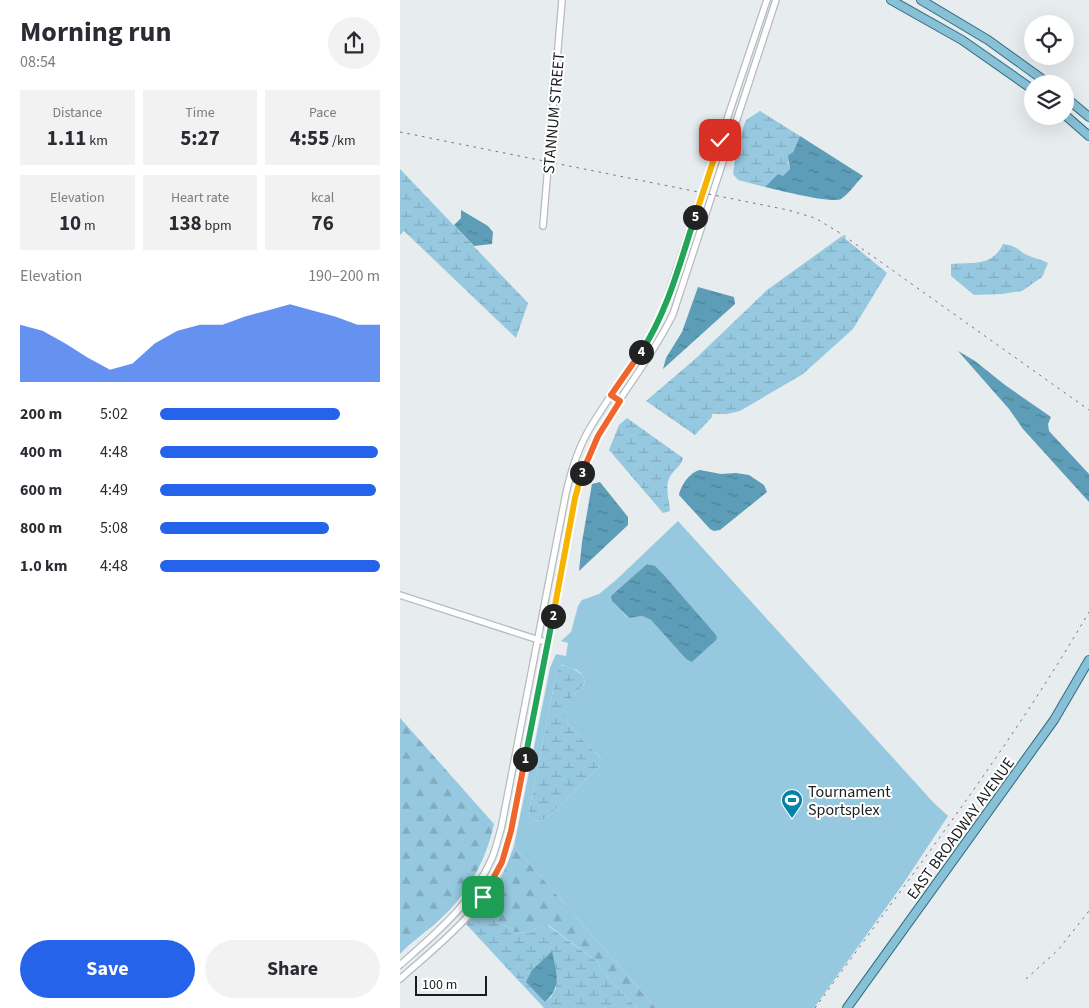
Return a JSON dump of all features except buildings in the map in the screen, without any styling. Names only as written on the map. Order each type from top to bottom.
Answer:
[{"type":"main road","points":[[891,0],[923,17],[995,62],[1024,83]]},
{"type":"main road","points":[[921,0],[988,40],[1037,75]]},
{"type":"main road","points":[[923,17],[930,5]]},
{"type":"main road","points":[[1074,104],[1089,117]]},
{"type":"main road","points":[[1074,123],[1089,136]]},
{"type":"main road","name":"EAST BROADWAY AVENUE","points":[[847,1008],[1054,720],[1089,660]]},
{"type":"street","name":"STANNUM STREET","points":[[543,226],[562,0]]},
{"type":"street","points":[[400,965],[450,920],[463,905],[474,890],[493,856],[501,828],[571,472],[589,430],[646,344],[663,310],[768,0]]},
{"type":"street","points":[[400,979],[471,912],[492,881],[502,862],[511,831],[575,498],[581,478],[588,456],[598,436],[654,351],[673,314],[776,0]]},
{"type":"street","points":[[738,86],[748,90]]},
{"type":"street","points":[[611,395],[620,401]]},
{"type":"street","points":[[400,595],[548,643]]},
{"type":"green space","points":[[760,111],[800,136],[788,162],[790,169],[783,177],[778,175],[765,187],[738,180],[733,174],[738,141],[746,120]]},
{"type":"green space","points":[[400,169],[528,303],[516,338],[404,231],[400,235]]},
{"type":"green space","points":[[842,236],[887,273],[853,329],[803,374],[740,411],[727,414],[712,414],[712,417],[695,435],[646,401],[694,360],[767,290]]},
{"type":"green space","points":[[1003,244],[1013,246],[1028,255],[1048,263],[1042,277],[1022,291],[974,295],[951,276],[951,264],[988,260],[999,251]]},
{"type":"green space","points":[[627,418],[683,458],[671,475],[668,483],[667,492],[670,511],[663,513],[609,450],[619,425]]},
{"type":"green space","name":"Tournament Sportsplex","points":[[678,521],[933,802],[948,816],[903,884],[814,1008],[656,1008],[514,846],[550,668],[556,654],[566,656],[568,643],[561,641],[571,632],[578,606],[582,600],[599,594]],"holes":[[[647,564],[717,638],[693,661],[686,659],[651,620],[642,616],[628,618],[612,601],[612,596]],[[562,665],[577,670],[583,675],[585,683],[567,705],[565,711],[568,724],[599,756],[602,764],[548,817],[537,820],[530,818],[529,811],[555,680],[559,666]]]},
{"type":"green space","points":[[559,665],[570,667],[583,675],[585,683],[569,701],[566,717],[568,724],[599,756],[602,764],[548,817],[537,820],[530,818],[529,811]]},
{"type":"green space","points":[[400,718],[494,824],[480,866],[465,891],[446,914],[400,954]]},
{"type":"green space","points":[[514,846],[656,1008],[637,1008],[600,969],[599,963],[548,925],[538,927],[529,933],[514,932],[507,926],[497,923],[488,907],[484,905],[501,877]]},
{"type":"green space","points":[[484,905],[488,907],[497,923],[507,926],[514,932],[529,933],[538,927],[547,925],[599,963],[600,969],[637,1008],[544,1008],[466,924]],"holes":[[[551,952],[556,988],[551,997],[545,1002],[532,970]]]},
{"type":"water","points":[[800,136],[863,176],[841,199],[827,200],[765,187],[778,174],[783,176],[790,169],[788,156],[793,152]]},
{"type":"water","points":[[461,210],[488,226],[493,232],[492,244],[474,246],[454,225],[461,218]]},
{"type":"water","points":[[698,287],[734,297],[735,304],[663,369],[666,358],[682,332]]},
{"type":"water","points":[[958,351],[975,361],[1005,385],[1051,417],[1048,424],[1049,431],[1089,474],[1089,502],[1023,429],[1009,409]]},
{"type":"water","points":[[700,470],[721,474],[736,473],[749,475],[764,485],[767,492],[720,530],[714,531],[679,495],[686,480],[693,473]]},
{"type":"water","points":[[600,482],[628,517],[628,525],[579,571],[592,484]]},
{"type":"water","points":[[647,564],[655,566],[663,574],[716,635],[716,640],[692,662],[686,659],[651,620],[642,616],[629,618],[612,601],[611,596]]},
{"type":"water","points":[[552,951],[557,978],[551,996],[545,1002],[526,982],[532,970]]},
{"type":"railway","points":[[400,132],[788,210],[815,218],[840,233],[1089,410]]},
{"type":"railway","points":[[815,1008],[991,764],[1058,664],[1089,612]]},
{"type":"railway","points":[[1026,979],[1058,950],[1089,911]]},
{"type":"place","name":"Tournament Sportsplex","points":[[792,819]]},
{"type":"route","points":[[483,897],[502,862],[511,831],[575,498],[581,478],[588,456],[598,436],[620,401],[611,395],[646,344],[663,310],[672,288],[720,140]]}]
